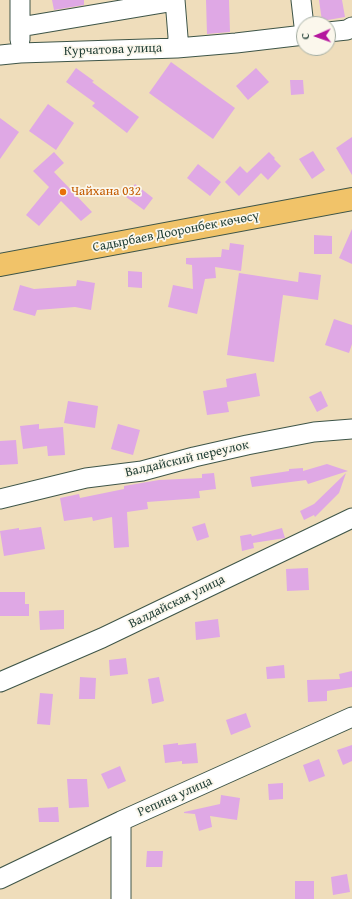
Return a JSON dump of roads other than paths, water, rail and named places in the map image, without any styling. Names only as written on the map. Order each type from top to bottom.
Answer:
[{"type":"main road","name":"Садырбаев Дооронбек көчөсү","points":[[0,265],[352,199]]},
{"type":"street","points":[[20,0],[20,53]]},
{"type":"street","points":[[301,0],[303,16]]},
{"type":"street","points":[[20,27],[175,1]]},
{"type":"street","name":"Курчатова улица","points":[[0,55],[20,53],[177,48],[178,37],[175,1]]},
{"type":"street","points":[[336,31],[347,30],[352,27]]},
{"type":"street","points":[[177,48],[296,36]]},
{"type":"street","name":"Валдайский переулок","points":[[0,499],[86,478],[142,471],[194,457],[261,442],[314,432],[352,430]]},
{"type":"street","name":"Валдайская улица","points":[[0,682],[102,638],[352,518]]},
{"type":"street","name":"Репина улица","points":[[0,879],[121,821],[352,717]]},
{"type":"street","points":[[121,821],[121,899]]},
{"type":"place","name":"Чайхана 032","points":[[63,192]]}]
